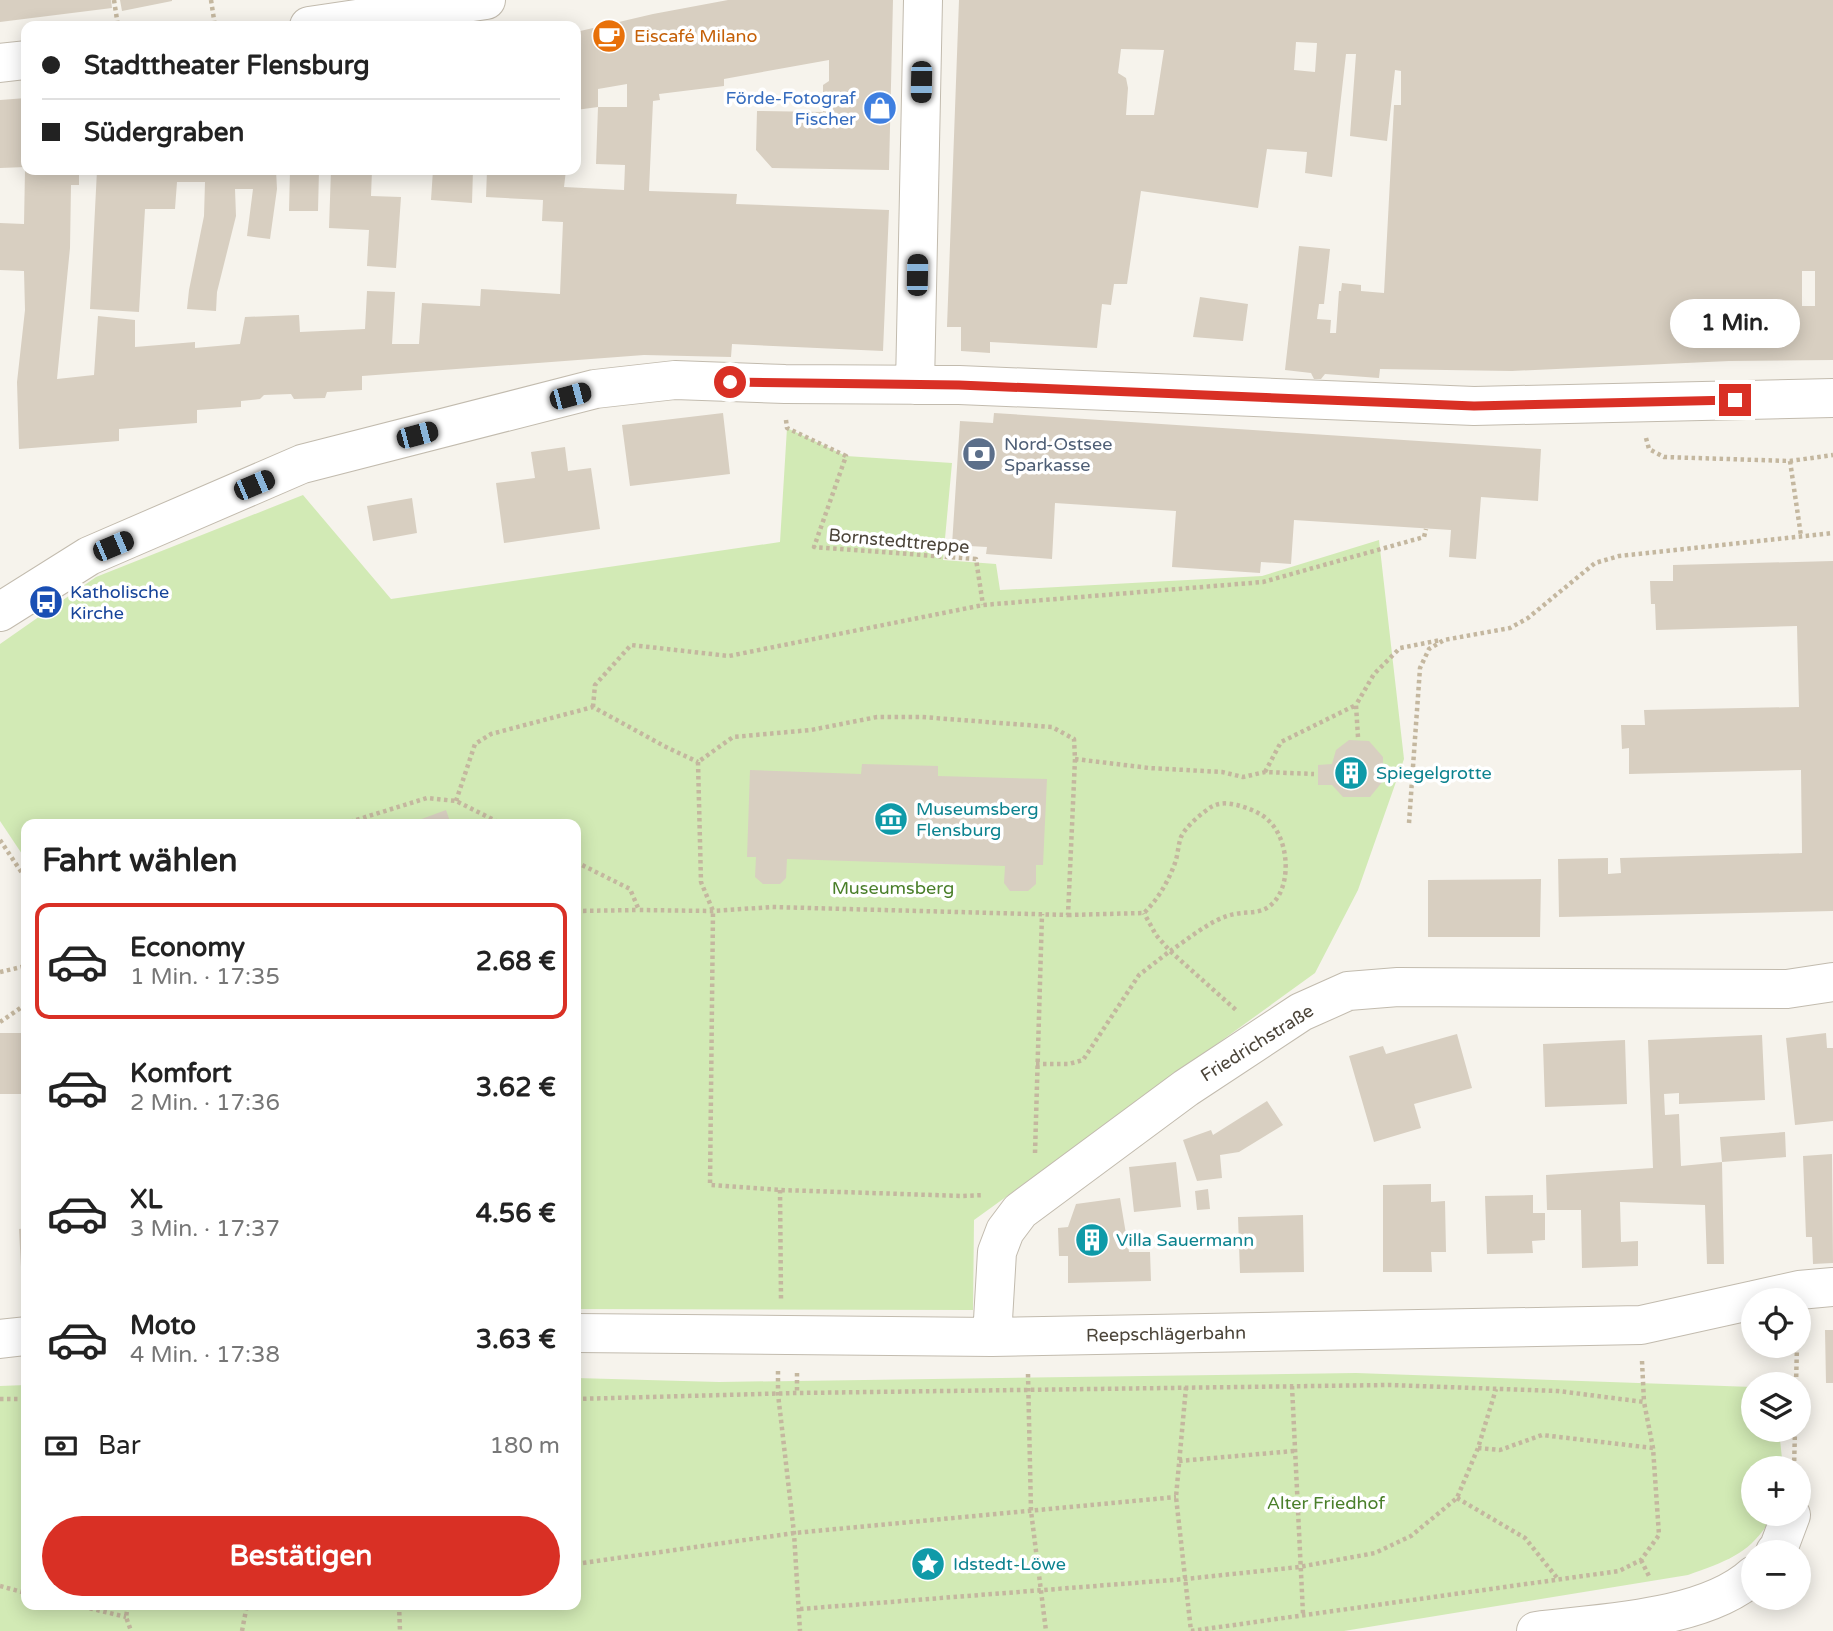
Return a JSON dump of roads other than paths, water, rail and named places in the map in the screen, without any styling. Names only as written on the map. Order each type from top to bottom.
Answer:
[{"type":"street","points":[[343,21],[486,0]]},
{"type":"street","points":[[915,385],[923,0]]},
{"type":"street","points":[[0,63],[21,61]]},
{"type":"street","points":[[0,612],[89,556],[302,464],[595,389],[675,380],[915,385],[1474,406],[1833,397]]},
{"type":"street","name":"Friedrichstraße","points":[[992,1337],[997,1252],[1005,1231],[1020,1211],[1186,1088],[1301,1012],[1348,991],[1424,987],[1787,989],[1833,982]]},
{"type":"street","name":"Reepschlägerbahn","points":[[1811,1289],[1833,1287]]},
{"type":"street","name":"Reepschlägerbahn","points":[[581,1333],[780,1350],[992,1337],[1641,1325],[1741,1303]]},
{"type":"street","points":[[0,1339],[21,1337]]},
{"type":"street","points":[[1536,1631],[1667,1614],[1708,1601],[1741,1585]]},
{"type":"place","name":"Eiscafé Milano","points":[[609,36]]},
{"type":"place","name":"Förde-Fotograf Fischer","points":[[880,108]]},
{"type":"place","name":"Nord-Ostsee Sparkasse","points":[[979,454]]},
{"type":"place","name":"Katholische Kirche","points":[[46,602]]},
{"type":"place","name":"Spiegelgrotte","points":[[1351,773]]},
{"type":"place","name":"Museumsberg Flensburg","points":[[891,819]]},
{"type":"place","name":"Villa Sauermann","points":[[1092,1240]]},
{"type":"place","name":"Idstedt-Löwe","points":[[928,1564]]},
{"type":"park label","name":"Museumsberg","points":[[893,888]]},
{"type":"park label","name":"Alter Friedhof","points":[[1326,1503]]}]
